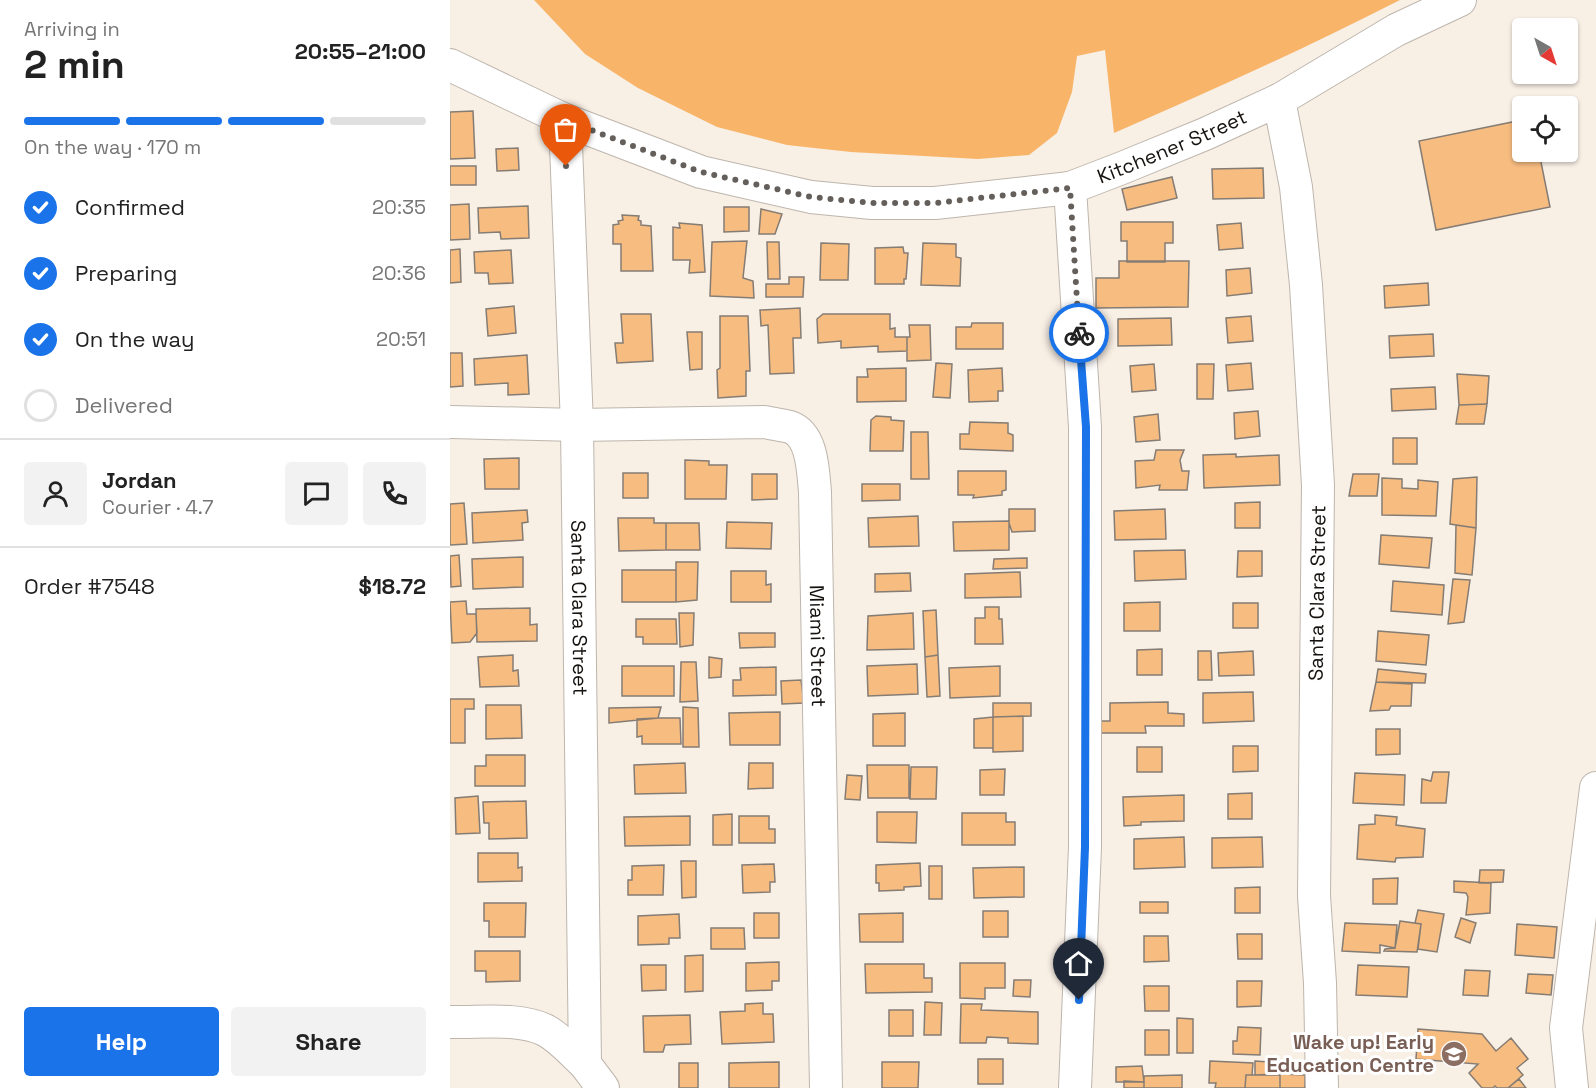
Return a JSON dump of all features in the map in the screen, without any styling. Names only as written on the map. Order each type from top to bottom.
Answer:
[{"type":"street","name":"Kitchener Street","points":[[450,65],[565,120],[701,172],[811,197],[872,203],[935,203],[1070,188],[1195,139],[1279,100],[1396,30],[1461,0]]},
{"type":"street","name":"Santa Clara Street","points":[[1279,100],[1294,176],[1305,274],[1318,485],[1314,896],[1320,982],[1322,1088]]},
{"type":"street","name":"Santa Clara Street","points":[[565,120],[577,425],[594,1076]]},
{"type":"street","points":[[1070,188],[1086,427],[1085,847],[1075,1088]]},
{"type":"street","name":"Miami Street","points":[[450,422],[577,425],[765,422],[792,428],[804,440],[812,455],[815,492],[826,1088]]},
{"type":"street","points":[[1572,1088],[1566,1028],[1584,979],[1596,788]]},
{"type":"street","points":[[450,1022],[514,1023],[535,1027],[555,1037],[594,1076]]},
{"type":"shaded area","points":[[534,0],[1400,0],[1258,69],[1114,133],[1105,50],[1077,56],[1072,92],[1057,133],[1029,155],[978,159],[851,152],[787,145],[717,127],[638,88],[585,54]]},
{"type":"building","points":[[473,111],[475,158],[450,159],[450,112]]},
{"type":"building","points":[[1512,122],[1512,162],[1541,162],[1550,207],[1436,230],[1419,141]]},
{"type":"building","points":[[518,148],[519,170],[497,171],[496,149]]},
{"type":"building","points":[[450,166],[476,166],[476,185],[450,185]]},
{"type":"building","points":[[1263,168],[1264,198],[1213,199],[1212,169]]},
{"type":"building","points":[[1172,177],[1177,198],[1127,210],[1122,189]]},
{"type":"building","points":[[469,204],[470,239],[450,240],[450,205]]},
{"type":"building","points":[[528,206],[529,238],[501,239],[500,232],[479,233],[478,208]]},
{"type":"building","points":[[724,207],[749,207],[749,231],[724,232]]},
{"type":"building","points":[[761,209],[782,214],[775,234],[759,234]]},
{"type":"building","points":[[622,215],[639,216],[638,220],[641,221],[641,225],[651,226],[653,271],[621,271],[621,244],[613,244],[613,225],[623,220]]},
{"type":"building","points":[[1121,222],[1173,222],[1173,243],[1165,243],[1165,262],[1127,262],[1127,241],[1121,241]]},
{"type":"building","points":[[679,223],[702,225],[705,272],[689,273],[690,260],[673,260],[673,227],[680,228]]},
{"type":"building","points":[[1241,223],[1243,248],[1219,250],[1217,225]]},
{"type":"building","points":[[747,241],[743,278],[753,281],[754,298],[710,296],[712,242]]},
{"type":"building","points":[[767,242],[779,242],[780,279],[768,279]]},
{"type":"building","points":[[821,243],[849,244],[848,280],[820,280]]},
{"type":"building","points":[[923,243],[956,244],[956,257],[961,258],[960,286],[921,285]]},
{"type":"building","points":[[903,247],[904,253],[908,253],[904,284],[875,284],[875,248]]},
{"type":"building","points":[[460,249],[461,282],[450,283],[450,250]]},
{"type":"building","points":[[511,250],[513,283],[489,284],[488,273],[475,273],[474,252]]},
{"type":"building","points":[[1119,261],[1189,261],[1188,307],[1096,308],[1096,278],[1119,278]]},
{"type":"building","points":[[1250,268],[1252,293],[1227,296],[1226,270]]},
{"type":"building","points":[[789,277],[804,277],[803,297],[766,297],[766,284],[789,284]]},
{"type":"building","points":[[1428,283],[1429,305],[1385,308],[1384,286]]},
{"type":"building","points":[[514,306],[516,333],[488,336],[486,309]]},
{"type":"building","points":[[800,308],[801,338],[793,338],[794,373],[770,374],[768,325],[761,326],[760,310]]},
{"type":"building","points":[[621,314],[651,314],[653,361],[617,363],[615,343],[623,343]]},
{"type":"building","points":[[823,314],[890,314],[890,329],[895,328],[895,337],[907,337],[907,351],[878,352],[878,346],[841,348],[841,341],[818,343],[817,319]]},
{"type":"building","points":[[720,316],[748,316],[750,371],[746,371],[746,396],[718,398]]},
{"type":"building","points":[[1251,316],[1253,341],[1228,343],[1226,318]]},
{"type":"building","points":[[1171,318],[1172,345],[1118,346],[1118,319]]},
{"type":"building","points":[[972,323],[1003,323],[1003,349],[956,349],[956,327],[971,327]]},
{"type":"building","points":[[909,325],[930,325],[931,360],[907,361]]},
{"type":"building","points":[[687,332],[702,332],[702,369],[690,370]]},
{"type":"building","points":[[1433,334],[1434,356],[1390,358],[1389,336]]},
{"type":"building","points":[[450,353],[462,353],[463,386],[450,387]]},
{"type":"building","points":[[527,355],[529,394],[508,395],[508,383],[475,385],[474,359]]},
{"type":"building","points":[[936,363],[952,364],[950,398],[933,397]]},
{"type":"building","points":[[1251,363],[1253,389],[1228,391],[1226,365]]},
{"type":"building","points":[[1154,364],[1156,390],[1132,392],[1130,366]]},
{"type":"building","points":[[1197,364],[1214,364],[1213,399],[1197,399]]},
{"type":"building","points":[[906,368],[906,401],[857,402],[857,377],[868,377],[867,369]]},
{"type":"building","points":[[1002,368],[1003,391],[998,391],[998,401],[969,402],[968,370]]},
{"type":"building","points":[[1457,374],[1489,376],[1487,404],[1459,405]]},
{"type":"building","points":[[1435,387],[1436,409],[1392,411],[1391,389]]},
{"type":"building","points":[[1487,404],[1484,424],[1456,424],[1459,405]]},
{"type":"building","points":[[1258,411],[1260,436],[1235,439],[1234,413]]},
{"type":"building","points":[[1158,414],[1160,440],[1136,442],[1134,417]]},
{"type":"building","points":[[876,416],[904,421],[903,451],[870,451],[871,420]]},
{"type":"building","points":[[970,422],[1008,423],[1008,433],[1013,435],[1013,451],[960,449],[960,434],[969,434]]},
{"type":"building","points":[[911,432],[928,432],[929,479],[911,479]]},
{"type":"building","points":[[1393,438],[1417,438],[1417,464],[1393,464]]},
{"type":"building","points":[[1156,450],[1184,450],[1180,460],[1182,471],[1189,471],[1187,490],[1159,490],[1160,485],[1136,488],[1135,461],[1154,460]]},
{"type":"building","points":[[1236,454],[1236,457],[1279,455],[1280,485],[1204,488],[1203,455]]},
{"type":"building","points":[[519,458],[519,489],[485,489],[484,459]]},
{"type":"building","points":[[685,460],[709,461],[709,465],[727,465],[726,499],[685,499]]},
{"type":"building","points":[[958,471],[1006,471],[1006,490],[1002,491],[1002,495],[973,498],[974,495],[958,495]]},
{"type":"building","points":[[623,473],[648,473],[648,498],[623,498]]},
{"type":"building","points":[[752,474],[777,474],[777,499],[752,500]]},
{"type":"building","points":[[1353,474],[1379,474],[1377,496],[1349,496]]},
{"type":"building","points":[[1477,477],[1476,528],[1450,524],[1453,479]]},
{"type":"building","points":[[1382,478],[1402,479],[1402,488],[1418,489],[1418,480],[1438,482],[1436,516],[1382,515]]},
{"type":"building","points":[[862,484],[900,484],[900,500],[862,501]]},
{"type":"building","points":[[1260,502],[1260,528],[1235,528],[1235,503]]},
{"type":"building","points":[[464,503],[467,544],[450,545],[450,504]]},
{"type":"building","points":[[1009,509],[1035,509],[1035,531],[1012,532],[1009,523]]},
{"type":"building","points":[[1165,509],[1166,539],[1115,540],[1114,511]]},
{"type":"building","points":[[527,510],[528,522],[522,523],[523,540],[473,543],[472,513]]},
{"type":"building","points":[[918,516],[919,546],[869,547],[868,518]]},
{"type":"building","points":[[618,518],[654,518],[654,523],[666,523],[666,550],[619,551]]},
{"type":"building","points":[[1009,521],[1009,550],[954,551],[953,522]]},
{"type":"building","points":[[727,522],[772,523],[771,549],[726,548]]},
{"type":"building","points":[[666,523],[699,523],[700,550],[666,550]]},
{"type":"building","points":[[1456,525],[1476,528],[1472,575],[1455,573]]},
{"type":"building","points":[[1381,535],[1432,538],[1429,568],[1379,564]]},
{"type":"building","points":[[1185,550],[1186,579],[1135,581],[1134,551]]},
{"type":"building","points":[[1238,551],[1262,551],[1262,576],[1237,577]]},
{"type":"building","points":[[459,555],[461,586],[451,587],[450,556]]},
{"type":"building","points":[[523,557],[523,587],[473,589],[472,559]]},
{"type":"building","points":[[1027,558],[1027,568],[993,569],[994,559]]},
{"type":"building","points":[[676,562],[698,562],[697,600],[676,602]]},
{"type":"building","points":[[622,570],[676,570],[676,602],[622,602]]},
{"type":"building","points":[[731,571],[766,571],[766,585],[771,584],[771,602],[731,602]]},
{"type":"building","points":[[1020,572],[1021,597],[965,598],[965,574]]},
{"type":"building","points":[[910,573],[911,591],[875,592],[875,574]]},
{"type":"building","points":[[1453,579],[1470,580],[1464,622],[1448,624]]},
{"type":"building","points":[[1393,581],[1444,585],[1442,615],[1391,611]]},
{"type":"building","points":[[466,601],[467,614],[476,614],[477,633],[470,642],[452,643],[450,602]]},
{"type":"building","points":[[1160,602],[1160,631],[1124,631],[1124,603]]},
{"type":"building","points":[[1233,603],[1258,603],[1258,628],[1233,628]]},
{"type":"building","points":[[985,607],[999,607],[1003,644],[975,644],[975,618],[985,618]]},
{"type":"building","points":[[530,608],[530,625],[537,624],[537,641],[477,642],[476,609]]},
{"type":"building","points":[[936,610],[938,655],[925,657],[923,611]]},
{"type":"building","points":[[679,613],[694,613],[693,645],[680,647]]},
{"type":"building","points":[[913,613],[914,649],[867,650],[868,616]]},
{"type":"building","points":[[636,619],[676,619],[677,644],[643,644],[643,637],[636,637]]},
{"type":"building","points":[[1378,631],[1429,635],[1426,665],[1376,661]]},
{"type":"building","points":[[739,633],[775,633],[775,647],[740,648]]},
{"type":"building","points":[[1162,649],[1162,675],[1137,675],[1137,650]]},
{"type":"building","points":[[1198,651],[1211,651],[1212,680],[1198,680]]},
{"type":"building","points":[[1253,651],[1254,675],[1219,676],[1218,653]]},
{"type":"building","points":[[513,655],[513,671],[518,670],[519,686],[480,687],[478,657]]},
{"type":"building","points":[[938,655],[940,696],[927,697],[925,657]]},
{"type":"building","points":[[709,657],[722,659],[721,677],[709,678]]},
{"type":"building","points":[[681,662],[696,662],[698,701],[680,702]]},
{"type":"building","points":[[917,664],[918,694],[868,696],[867,666]]},
{"type":"building","points":[[622,666],[674,666],[674,696],[622,696]]},
{"type":"building","points":[[1000,666],[1000,696],[950,698],[949,668]]},
{"type":"building","points":[[776,667],[776,695],[733,696],[733,680],[741,680],[740,668]]},
{"type":"building","points":[[1378,669],[1426,674],[1425,683],[1376,682]]},
{"type":"building","points":[[801,680],[804,703],[782,704],[781,681]]},
{"type":"building","points":[[1376,682],[1412,684],[1411,706],[1391,706],[1389,710],[1370,711]]},
{"type":"building","points":[[1253,692],[1254,721],[1203,723],[1203,693]]},
{"type":"building","points":[[450,699],[474,699],[474,709],[465,709],[465,743],[450,743]]},
{"type":"building","points":[[1168,702],[1168,713],[1184,714],[1184,726],[1145,726],[1146,733],[1098,733],[1098,721],[1110,721],[1110,703]]},
{"type":"building","points":[[993,703],[1031,703],[1031,716],[993,717]]},
{"type":"building","points":[[486,705],[521,705],[522,738],[486,739]]},
{"type":"building","points":[[661,707],[658,718],[609,723],[609,708]]},
{"type":"building","points":[[683,707],[698,708],[699,747],[683,747]]},
{"type":"building","points":[[780,712],[780,745],[730,745],[729,713]]},
{"type":"building","points":[[905,713],[905,746],[873,746],[873,714]]},
{"type":"building","points":[[1023,716],[1023,751],[993,752],[993,717]]},
{"type":"building","points":[[993,717],[993,748],[974,748],[974,719]]},
{"type":"building","points":[[680,718],[681,744],[642,744],[642,736],[637,737],[637,719]]},
{"type":"building","points":[[1376,729],[1400,729],[1400,754],[1376,755]]},
{"type":"building","points":[[1233,746],[1258,746],[1258,771],[1233,772]]},
{"type":"building","points":[[1137,747],[1162,747],[1162,772],[1137,772]]},
{"type":"building","points":[[486,755],[525,755],[525,786],[475,786],[475,766],[486,766]]},
{"type":"building","points":[[685,763],[686,793],[635,794],[634,765]]},
{"type":"building","points":[[749,763],[773,763],[773,788],[748,789]]},
{"type":"building","points":[[867,765],[909,765],[909,798],[868,798]]},
{"type":"building","points":[[911,767],[937,767],[936,799],[910,799]]},
{"type":"building","points":[[1005,769],[1004,795],[980,795],[980,770]]},
{"type":"building","points":[[1433,772],[1449,772],[1446,803],[1421,803],[1422,779],[1431,781]]},
{"type":"building","points":[[1355,773],[1405,775],[1404,805],[1353,803]]},
{"type":"building","points":[[847,775],[862,776],[860,800],[845,799]]},
{"type":"building","points":[[1252,793],[1252,819],[1228,819],[1228,794]]},
{"type":"building","points":[[1184,795],[1184,821],[1141,822],[1141,825],[1124,826],[1123,797]]},
{"type":"building","points":[[478,796],[480,833],[456,834],[455,798]]},
{"type":"building","points":[[526,801],[527,838],[489,839],[489,823],[484,823],[483,802]]},
{"type":"building","points":[[877,812],[917,812],[916,843],[877,842]]},
{"type":"building","points":[[962,813],[1006,813],[1006,822],[1015,822],[1015,845],[962,845]]},
{"type":"building","points":[[732,814],[732,845],[713,845],[713,815]]},
{"type":"building","points":[[1375,815],[1397,817],[1396,825],[1425,829],[1423,857],[1396,858],[1395,862],[1357,859],[1359,825],[1375,824]]},
{"type":"building","points":[[690,816],[690,845],[625,846],[624,817]]},
{"type":"building","points":[[739,816],[769,816],[769,829],[775,829],[775,843],[739,843]]},
{"type":"building","points":[[1184,837],[1185,867],[1134,869],[1134,839]]},
{"type":"building","points":[[1262,837],[1263,867],[1212,868],[1212,838]]},
{"type":"building","points":[[478,853],[518,853],[518,868],[522,867],[522,881],[478,882]]},
{"type":"building","points":[[681,861],[696,861],[696,897],[682,898]]},
{"type":"building","points":[[920,863],[921,886],[904,887],[904,890],[879,891],[879,883],[876,883],[876,865]]},
{"type":"building","points":[[774,864],[775,882],[770,882],[770,892],[743,893],[742,865]]},
{"type":"building","points":[[664,865],[663,895],[628,895],[628,880],[632,880],[632,866]]},
{"type":"building","points":[[929,866],[942,866],[942,899],[929,899]]},
{"type":"building","points":[[1024,867],[1024,897],[974,898],[973,868]]},
{"type":"building","points":[[1480,870],[1504,870],[1503,882],[1479,883]]},
{"type":"building","points":[[1398,878],[1397,904],[1373,904],[1373,879]]},
{"type":"building","points":[[1454,881],[1491,883],[1490,913],[1466,915],[1468,897],[1466,893],[1454,892]]},
{"type":"building","points":[[1260,887],[1260,913],[1235,913],[1235,888]]},
{"type":"building","points":[[1140,902],[1168,902],[1168,913],[1140,913]]},
{"type":"building","points":[[484,903],[526,903],[525,937],[489,937],[489,921],[484,921]]},
{"type":"building","points":[[1418,910],[1444,914],[1437,952],[1418,949],[1421,924],[1415,923]]},
{"type":"building","points":[[983,911],[1008,911],[1008,937],[983,937]]},
{"type":"building","points":[[754,913],[779,913],[779,938],[754,938]]},
{"type":"building","points":[[903,913],[903,942],[860,942],[859,914]]},
{"type":"building","points":[[679,914],[680,938],[669,938],[669,944],[638,945],[638,916]]},
{"type":"building","points":[[1461,918],[1476,923],[1470,943],[1455,937]]},
{"type":"building","points":[[1400,921],[1421,924],[1417,952],[1384,951],[1395,948]]},
{"type":"building","points":[[1345,923],[1397,925],[1395,948],[1380,945],[1380,953],[1342,951]]},
{"type":"building","points":[[1517,924],[1557,927],[1554,958],[1515,955]]},
{"type":"building","points":[[711,928],[744,928],[745,949],[711,949]]},
{"type":"building","points":[[1237,934],[1262,934],[1262,959],[1238,959]]},
{"type":"building","points":[[1144,936],[1168,936],[1169,961],[1144,962]]},
{"type":"building","points":[[475,951],[520,951],[520,981],[486,982],[486,971],[475,971]]},
{"type":"building","points":[[703,955],[703,991],[685,992],[685,956]]},
{"type":"building","points":[[779,962],[779,981],[772,981],[772,990],[746,991],[746,963]]},
{"type":"building","points":[[960,963],[1005,963],[1005,988],[985,988],[985,999],[960,998]]},
{"type":"building","points":[[865,964],[924,964],[924,978],[932,978],[932,992],[866,993]]},
{"type":"building","points":[[641,965],[666,965],[666,990],[642,991]]},
{"type":"building","points":[[1358,965],[1409,967],[1407,997],[1356,995]]},
{"type":"building","points":[[1465,970],[1490,971],[1488,996],[1463,995]]},
{"type":"building","points":[[1528,974],[1553,975],[1551,995],[1526,993]]},
{"type":"building","points":[[1014,980],[1031,980],[1030,997],[1013,996]]},
{"type":"building","points":[[1237,981],[1262,981],[1261,1006],[1237,1007]]},
{"type":"building","points":[[1144,986],[1169,986],[1169,1011],[1145,1011]]},
{"type":"building","points":[[925,1002],[942,1003],[941,1035],[924,1035]]},
{"type":"building","points":[[763,1003],[763,1014],[773,1014],[774,1042],[722,1044],[720,1012],[745,1011],[745,1004]]},
{"type":"building","points":[[961,1004],[982,1004],[981,1010],[1038,1012],[1038,1044],[1008,1043],[1008,1038],[987,1037],[986,1043],[960,1043]]},
{"type":"building","points":[[889,1010],[913,1010],[913,1036],[889,1036]]},
{"type":"building","points":[[690,1015],[691,1044],[665,1045],[663,1052],[644,1052],[643,1016]]},
{"type":"building","points":[[1177,1018],[1193,1019],[1193,1053],[1177,1053]]},
{"type":"building","points":[[1238,1027],[1261,1028],[1260,1055],[1233,1054],[1233,1041],[1237,1041]]},
{"type":"building","points":[[1418,1029],[1482,1034],[1496,1051],[1511,1038],[1528,1059],[1517,1068],[1523,1075],[1508,1088],[1495,1086],[1482,1088],[1469,1073],[1478,1064],[1416,1059]]},
{"type":"building","points":[[1145,1030],[1169,1030],[1169,1055],[1145,1055]]},
{"type":"building","points":[[978,1059],[1003,1059],[1003,1084],[978,1084]]},
{"type":"building","points":[[1210,1061],[1253,1063],[1252,1075],[1246,1075],[1245,1088],[1215,1088],[1216,1083],[1209,1083]]},
{"type":"building","points":[[1255,1061],[1282,1063],[1281,1074],[1255,1075]]},
{"type":"building","points":[[779,1062],[779,1088],[729,1088],[729,1063]]},
{"type":"building","points":[[882,1062],[919,1062],[918,1088],[882,1088]]},
{"type":"building","points":[[679,1063],[698,1063],[698,1088],[679,1088]]},
{"type":"building","points":[[1142,1066],[1144,1082],[1116,1082],[1116,1067]]},
{"type":"building","points":[[1280,1074],[1305,1075],[1305,1088],[1280,1088]]},
{"type":"building","points":[[1182,1075],[1182,1088],[1144,1088],[1144,1076]]},
{"type":"building","points":[[1246,1075],[1280,1075],[1280,1088],[1245,1088]]},
{"type":"building","points":[[1519,1079],[1526,1088],[1508,1088]]},
{"type":"building","points":[[1124,1081],[1144,1082],[1144,1088],[1124,1088]]},
{"type":"way so far","points":[[566,166],[565,120],[701,172],[811,197],[872,203],[935,203],[1070,188],[1079,333]]},
{"type":"place","name":"Wake up! Early Education Centre","points":[[1454,1054]]},
{"type":"route","points":[[1079,333],[1086,427],[1085,847],[1079,1000]]}]
